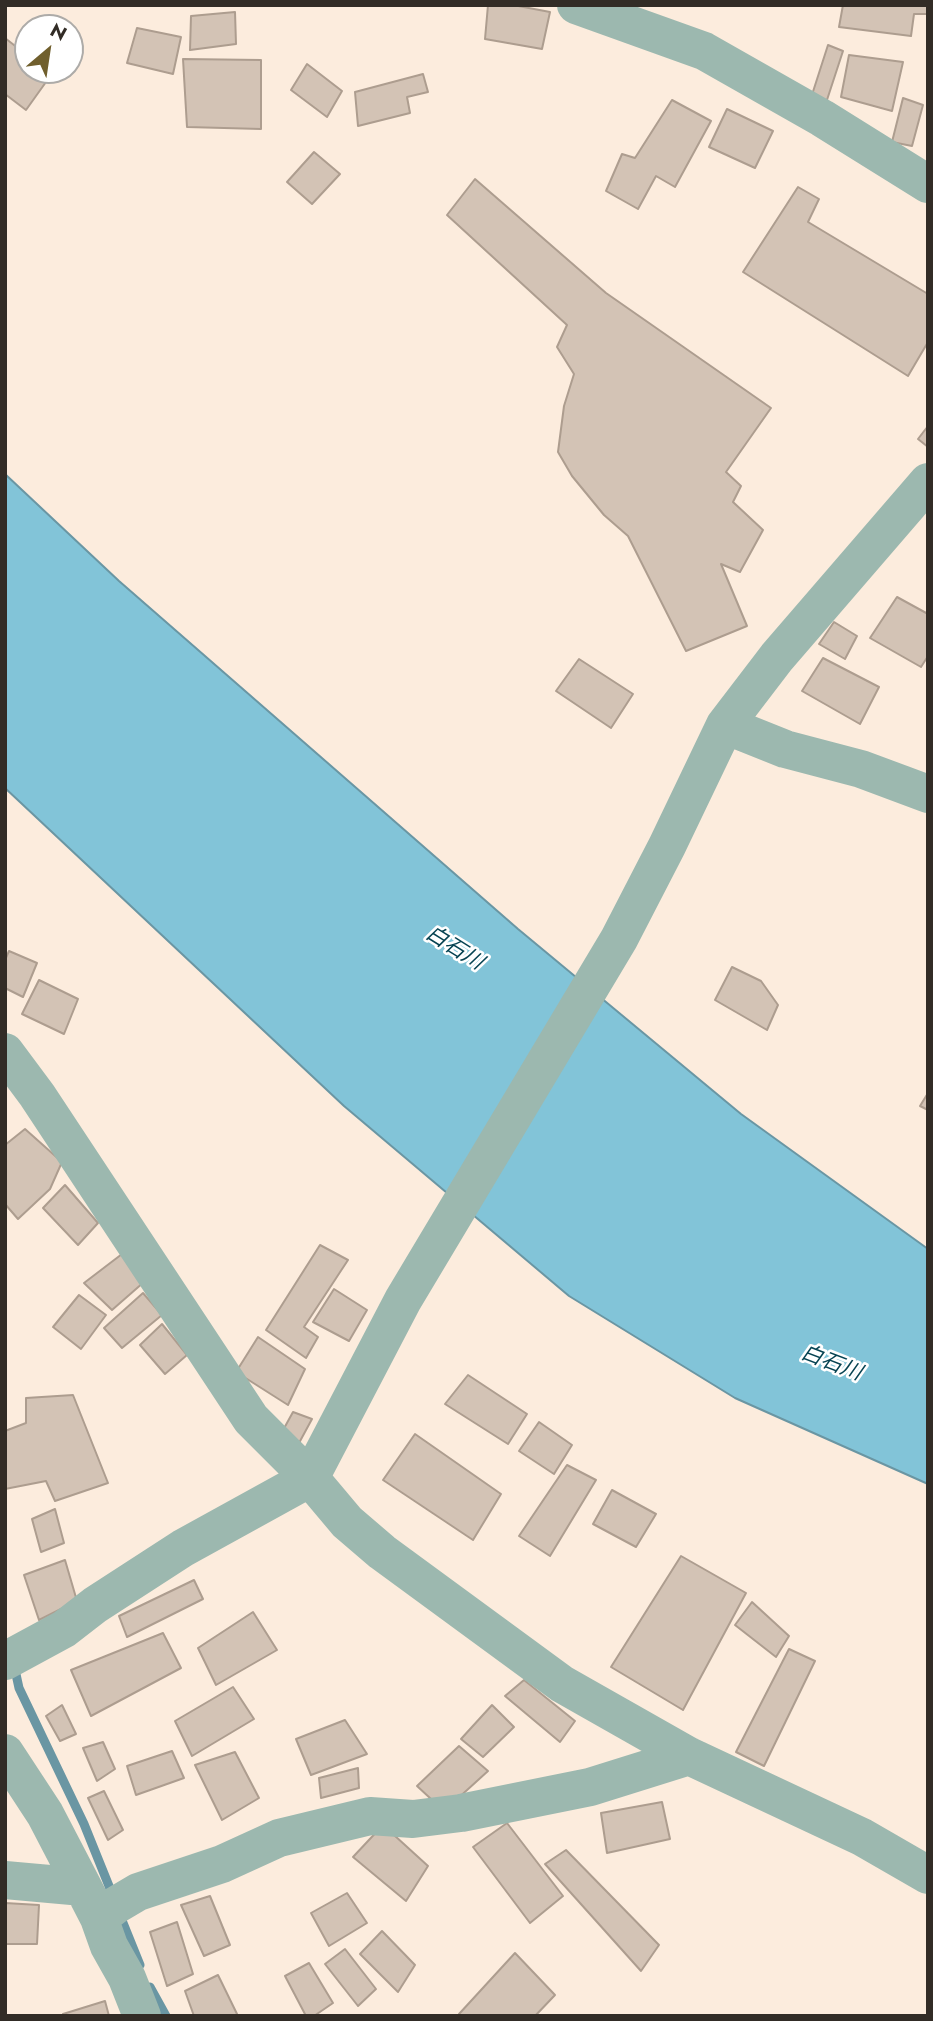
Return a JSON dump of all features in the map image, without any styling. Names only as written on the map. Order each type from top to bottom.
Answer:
[{"type":"street","points":[[576,5],[704,51],[822,118],[928,184]]},
{"type":"street","points":[[17,1654],[64,1629],[95,1605],[183,1548],[310,1478],[402,1300],[619,939],[725,725],[777,657],[928,482]]},
{"type":"street","points":[[725,725],[785,749],[861,769],[928,794]]},
{"type":"street","points":[[5,1052],[37,1095],[251,1419],[310,1478],[347,1522],[382,1552],[562,1684],[690,1756],[862,1837],[928,1875]]},
{"type":"street","points":[[5,1753],[107,1902],[109,1946],[127,1978],[142,2016]]},
{"type":"street","points":[[5,1880],[107,1902],[222,1864],[279,1838],[369,1816],[413,1819],[461,1813],[590,1787],[690,1756]]},
{"type":"water","name":"白石川","points":[[5,474],[119,581],[518,929],[741,1114],[928,1249],[928,1484],[735,1398],[569,1296],[344,1106],[5,788]]},
{"type":"building","points":[[488,5],[513,5],[550,12],[542,49],[485,39]]},
{"type":"building","points":[[843,5],[928,5],[928,14],[914,14],[911,36],[839,27]]},
{"type":"building","points":[[235,12],[236,44],[190,50],[191,16]]},
{"type":"building","points":[[137,28],[181,37],[173,74],[127,63]]},
{"type":"building","points":[[5,38],[14,45],[14,84],[45,84],[26,110],[5,94]]},
{"type":"building","points":[[828,45],[843,51],[825,106],[810,101]]},
{"type":"building","points":[[849,55],[903,62],[892,111],[841,97]]},
{"type":"building","points":[[183,59],[261,60],[261,129],[187,127]]},
{"type":"building","points":[[307,64],[342,91],[327,117],[291,90]]},
{"type":"building","points":[[423,74],[428,92],[407,97],[410,113],[358,126],[355,92]]},
{"type":"building","points":[[903,98],[923,105],[912,146],[892,142]]},
{"type":"building","points":[[672,100],[711,121],[675,187],[656,176],[638,209],[606,191],[622,154],[635,158]]},
{"type":"building","points":[[727,109],[773,131],[755,168],[709,147]]},
{"type":"building","points":[[314,152],[340,174],[312,204],[287,182]]},
{"type":"building","points":[[475,179],[606,293],[771,408],[726,472],[741,486],[733,502],[763,530],[740,572],[721,564],[747,626],[686,651],[628,536],[604,515],[572,476],[558,452],[564,406],[574,374],[557,347],[567,325],[447,215]]},
{"type":"building","points":[[798,187],[819,199],[808,222],[928,294],[928,342],[908,376],[743,272]]},
{"type":"building","points":[[928,426],[928,447],[918,439]]},
{"type":"building","points":[[897,597],[928,614],[928,656],[921,667],[870,638]]},
{"type":"building","points":[[834,622],[857,636],[845,659],[819,644]]},
{"type":"building","points":[[823,658],[879,687],[860,724],[802,691]]},
{"type":"building","points":[[579,659],[633,694],[611,728],[556,691]]},
{"type":"building","points":[[9,951],[37,963],[23,997],[5,988],[5,960]]},
{"type":"building","points":[[732,967],[761,981],[778,1005],[767,1030],[715,1000]]},
{"type":"building","points":[[39,980],[78,999],[64,1034],[22,1014]]},
{"type":"building","points":[[928,1093],[928,1110],[920,1106]]},
{"type":"building","points":[[25,1129],[62,1162],[50,1189],[18,1219],[5,1204],[5,1145]]},
{"type":"building","points":[[65,1185],[98,1223],[78,1245],[43,1208]]},
{"type":"building","points":[[320,1245],[348,1260],[304,1327],[318,1337],[306,1358],[266,1330]]},
{"type":"building","points":[[122,1254],[144,1282],[112,1310],[84,1283]]},
{"type":"building","points":[[334,1289],[367,1310],[349,1341],[313,1322]]},
{"type":"building","points":[[143,1293],[162,1315],[122,1348],[104,1328]]},
{"type":"building","points":[[79,1295],[106,1315],[81,1349],[53,1327]]},
{"type":"building","points":[[162,1324],[187,1355],[165,1374],[140,1345]]},
{"type":"building","points":[[258,1337],[305,1369],[288,1405],[236,1372]]},
{"type":"building","points":[[468,1375],[527,1414],[508,1444],[445,1404]]},
{"type":"building","points":[[73,1395],[108,1483],[55,1501],[46,1481],[5,1489],[5,1431],[26,1423],[26,1398]]},
{"type":"building","points":[[293,1412],[312,1419],[299,1443],[282,1432]]},
{"type":"building","points":[[539,1422],[572,1445],[554,1474],[519,1451]]},
{"type":"building","points":[[415,1434],[501,1494],[473,1540],[383,1480]]},
{"type":"building","points":[[567,1465],[596,1480],[550,1556],[519,1536]]},
{"type":"building","points":[[612,1490],[656,1514],[636,1547],[593,1524]]},
{"type":"building","points":[[55,1509],[64,1543],[41,1552],[32,1519]]},
{"type":"building","points":[[681,1556],[746,1593],[683,1710],[611,1667]]},
{"type":"building","points":[[65,1560],[77,1601],[39,1620],[24,1575]]},
{"type":"building","points":[[194,1580],[203,1599],[127,1637],[119,1616]]},
{"type":"building","points":[[752,1602],[789,1636],[776,1657],[735,1625]]},
{"type":"building","points":[[253,1612],[277,1650],[216,1685],[198,1648]]},
{"type":"building","points":[[163,1633],[181,1668],[91,1716],[71,1670]]},
{"type":"building","points":[[789,1649],[815,1661],[764,1766],[736,1752]]},
{"type":"building","points":[[524,1680],[575,1721],[560,1742],[505,1696]]},
{"type":"building","points":[[233,1687],[254,1719],[192,1756],[175,1721]]},
{"type":"building","points":[[62,1705],[76,1734],[60,1741],[46,1716]]},
{"type":"building","points":[[492,1705],[514,1727],[483,1757],[461,1739]]},
{"type":"building","points":[[345,1720],[367,1754],[311,1775],[296,1739]]},
{"type":"building","points":[[103,1742],[115,1769],[97,1781],[83,1748]]},
{"type":"building","points":[[459,1746],[488,1771],[444,1811],[417,1786]]},
{"type":"building","points":[[172,1751],[184,1778],[136,1795],[127,1766]]},
{"type":"building","points":[[235,1752],[259,1798],[222,1820],[195,1765]]},
{"type":"building","points":[[358,1768],[359,1788],[321,1798],[319,1778]]},
{"type":"building","points":[[104,1791],[123,1830],[108,1840],[88,1798]]},
{"type":"building","points":[[662,1802],[670,1839],[607,1853],[601,1813]]},
{"type":"building","points":[[507,1823],[563,1896],[530,1923],[473,1847]]},
{"type":"building","points":[[383,1825],[428,1866],[406,1901],[353,1857]]},
{"type":"building","points":[[566,1850],[659,1945],[641,1971],[545,1864]]},
{"type":"building","points":[[347,1893],[367,1923],[329,1946],[311,1913]]},
{"type":"building","points":[[210,1896],[230,1945],[204,1956],[181,1905]]},
{"type":"building","points":[[5,1903],[39,1905],[37,1944],[5,1944]]},
{"type":"building","points":[[177,1922],[193,1974],[167,1986],[150,1932]]},
{"type":"building","points":[[382,1931],[415,1965],[398,1992],[360,1954]]},
{"type":"building","points":[[345,1949],[376,1989],[358,2006],[325,1964]]},
{"type":"building","points":[[515,1953],[555,1995],[535,2016],[461,2016],[459,2014]]},
{"type":"building","points":[[309,1963],[333,2003],[314,2016],[306,2016],[285,1976]]},
{"type":"building","points":[[218,1975],[238,2016],[194,2016],[185,1991]]},
{"type":"building","points":[[105,2001],[109,2016],[63,2014]]},
{"type":"waterway","points":[[14,1665],[19,1688],[84,1824],[113,1896]]},
{"type":"waterway","points":[[119,1913],[140,1965]]},
{"type":"waterway","points":[[150,1987],[166,2016]]}]
